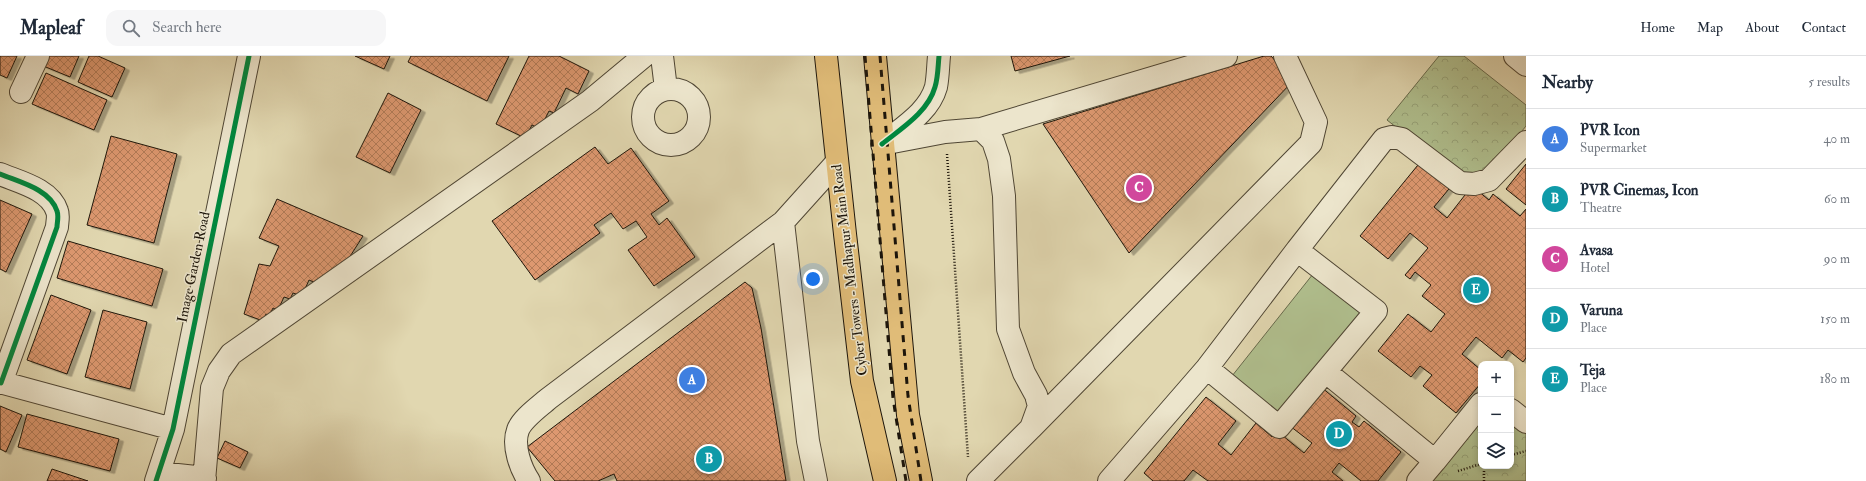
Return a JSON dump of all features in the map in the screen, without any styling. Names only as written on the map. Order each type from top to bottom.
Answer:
[{"type":"main road","name":"Cyber Towers - Madhapur Main Road","points":[[826,56],[862,381],[885,481]]},
{"type":"main road","points":[[875,56],[908,415],[921,481]]},
{"type":"street","points":[[22,92],[38,56]]},
{"type":"street","name":"Image Garden Road","points":[[157,477],[172,429],[249,56]]},
{"type":"street","points":[[157,477],[205,480],[212,388],[219,371],[231,354],[590,101],[644,56]]},
{"type":"street","points":[[662,56],[666,89]]},
{"type":"street","points":[[882,144],[930,102],[936,86],[939,56]]},
{"type":"street","points":[[882,144],[945,132],[981,129],[1226,56]]},
{"type":"street","points":[[974,473],[1031,428],[1311,143],[1316,122],[1285,56]]},
{"type":"street","points":[[1515,56],[1526,65]]},
{"type":"street","points":[[981,129],[993,141],[999,159],[1004,196],[1008,329],[1024,373],[1036,395],[1039,406],[1031,428]]},
{"type":"street","points":[[1109,481],[1207,368],[1384,139],[1392,137],[1402,139],[1460,183],[1470,184],[1489,180],[1526,142]]},
{"type":"street","points":[[529,481],[522,471],[516,447],[518,430],[529,415],[784,222],[837,162]]},
{"type":"street","points":[[0,174],[37,190],[50,199],[58,212],[57,227],[1,382],[172,429]]},
{"type":"street","points":[[784,222],[808,442],[816,481]]},
{"type":"street","points":[[1207,368],[1280,427],[1376,311],[1297,250]]},
{"type":"street","points":[[1326,372],[1435,461]]},
{"type":"street","points":[[1418,481],[1478,408]]},
{"type":"street","points":[[1514,412],[1526,422]]},
{"type":"path","points":[[945,132],[974,473]]},
{"type":"path","points":[[1514,455],[1526,451]]},
{"type":"path","points":[[1455,472],[1478,465]]},
{"type":"path","points":[[1484,469],[1484,481]]},
{"type":"green space","points":[[1439,56],[1464,56],[1526,105],[1526,126],[1486,175],[1464,181],[1387,120]]},
{"type":"green space","points":[[1313,274],[1361,312],[1280,414],[1232,376]]},
{"type":"green space","points":[[1514,410],[1526,419],[1526,481],[1431,481],[1478,423],[1478,469],[1514,469]]},
{"type":"building","points":[[0,56],[17,56],[7,78],[0,75]]},
{"type":"building","points":[[45,56],[79,56],[70,77],[41,65]]},
{"type":"building","points":[[89,56],[98,56],[125,68],[112,97],[78,82]]},
{"type":"building","points":[[355,56],[390,56],[384,69]]},
{"type":"building","points":[[411,56],[509,56],[487,101],[408,62]]},
{"type":"building","points":[[529,56],[559,56],[589,71],[578,94],[566,88],[554,113],[549,111],[540,129],[532,125],[525,138],[496,124]]},
{"type":"building","points":[[1011,56],[1070,56],[1015,71]]},
{"type":"building","points":[[1264,56],[1271,56],[1293,81],[1129,253],[1043,124]]},
{"type":"building","points":[[46,73],[107,100],[94,130],[32,104]]},
{"type":"building","points":[[388,93],[421,110],[390,173],[356,157]]},
{"type":"building","points":[[111,136],[177,154],[154,243],[87,225]]},
{"type":"building","points":[[595,147],[608,164],[631,148],[669,201],[651,214],[659,225],[667,218],[695,257],[654,286],[628,250],[647,237],[636,221],[623,229],[611,213],[594,225],[600,233],[535,280],[492,221]]},
{"type":"building","points":[[1422,160],[1453,184],[1434,207],[1447,218],[1472,186],[1489,200],[1493,194],[1520,216],[1526,209],[1526,358],[1523,362],[1508,350],[1502,358],[1476,337],[1462,354],[1478,367],[1478,387],[1456,413],[1423,386],[1432,375],[1420,366],[1411,377],[1378,351],[1408,314],[1431,332],[1445,314],[1422,296],[1431,285],[1415,272],[1410,279],[1405,275],[1428,248],[1410,233],[1388,259],[1360,236]]},
{"type":"building","points":[[1526,164],[1526,205],[1506,189]]},
{"type":"building","points":[[277,199],[363,236],[349,258],[318,284],[309,280],[302,296],[293,293],[290,299],[284,297],[278,310],[273,308],[269,316],[266,314],[263,321],[244,314],[259,264],[270,266],[279,246],[259,238]]},
{"type":"building","points":[[0,200],[32,214],[6,272],[0,269]]},
{"type":"building","points":[[68,241],[163,269],[152,306],[57,278]]},
{"type":"building","points":[[745,282],[752,288],[761,328],[786,481],[617,481],[614,474],[598,481],[555,481],[527,447]]},
{"type":"building","points":[[51,295],[91,310],[67,374],[27,360]]},
{"type":"building","points":[[103,310],[147,322],[130,389],[85,377]]},
{"type":"building","points":[[1321,387],[1356,416],[1352,422],[1359,427],[1364,421],[1401,452],[1378,481],[1361,481],[1339,463],[1332,472],[1343,481],[1208,481],[1193,470],[1184,481],[1153,481],[1144,473],[1206,397],[1236,421],[1218,444],[1231,455],[1256,423],[1272,437],[1277,431],[1304,453],[1312,443],[1290,426]]},
{"type":"building","points":[[0,406],[22,415],[6,452],[0,449]]},
{"type":"building","points":[[27,414],[119,439],[110,471],[18,447]]},
{"type":"building","points":[[225,441],[248,452],[240,468],[217,458]]},
{"type":"building","points":[[52,469],[88,481],[47,481]]},
{"type":"railway","points":[[865,56],[893,398],[906,481]]},
{"type":"railway","points":[[880,56],[908,396],[921,481]]},
{"type":"cycle path","points":[[156,481],[173,429],[249,56]]},
{"type":"cycle path","points":[[882,144],[906,126],[927,104],[932,96],[936,83],[939,56]]},
{"type":"cycle path","points":[[0,174],[25,183],[48,197],[53,203],[58,217],[57,227],[1,383]]},
{"type":"place","name":"Avasa","points":[[1139,188]]},
{"type":"place","name":"Teja","points":[[1476,290]]},
{"type":"place","name":"PVR Icon","points":[[692,380]]},
{"type":"place","name":"Varuna","points":[[1339,434]]},
{"type":"place","name":"PVR Cinemas, Icon","points":[[709,459]]}]
